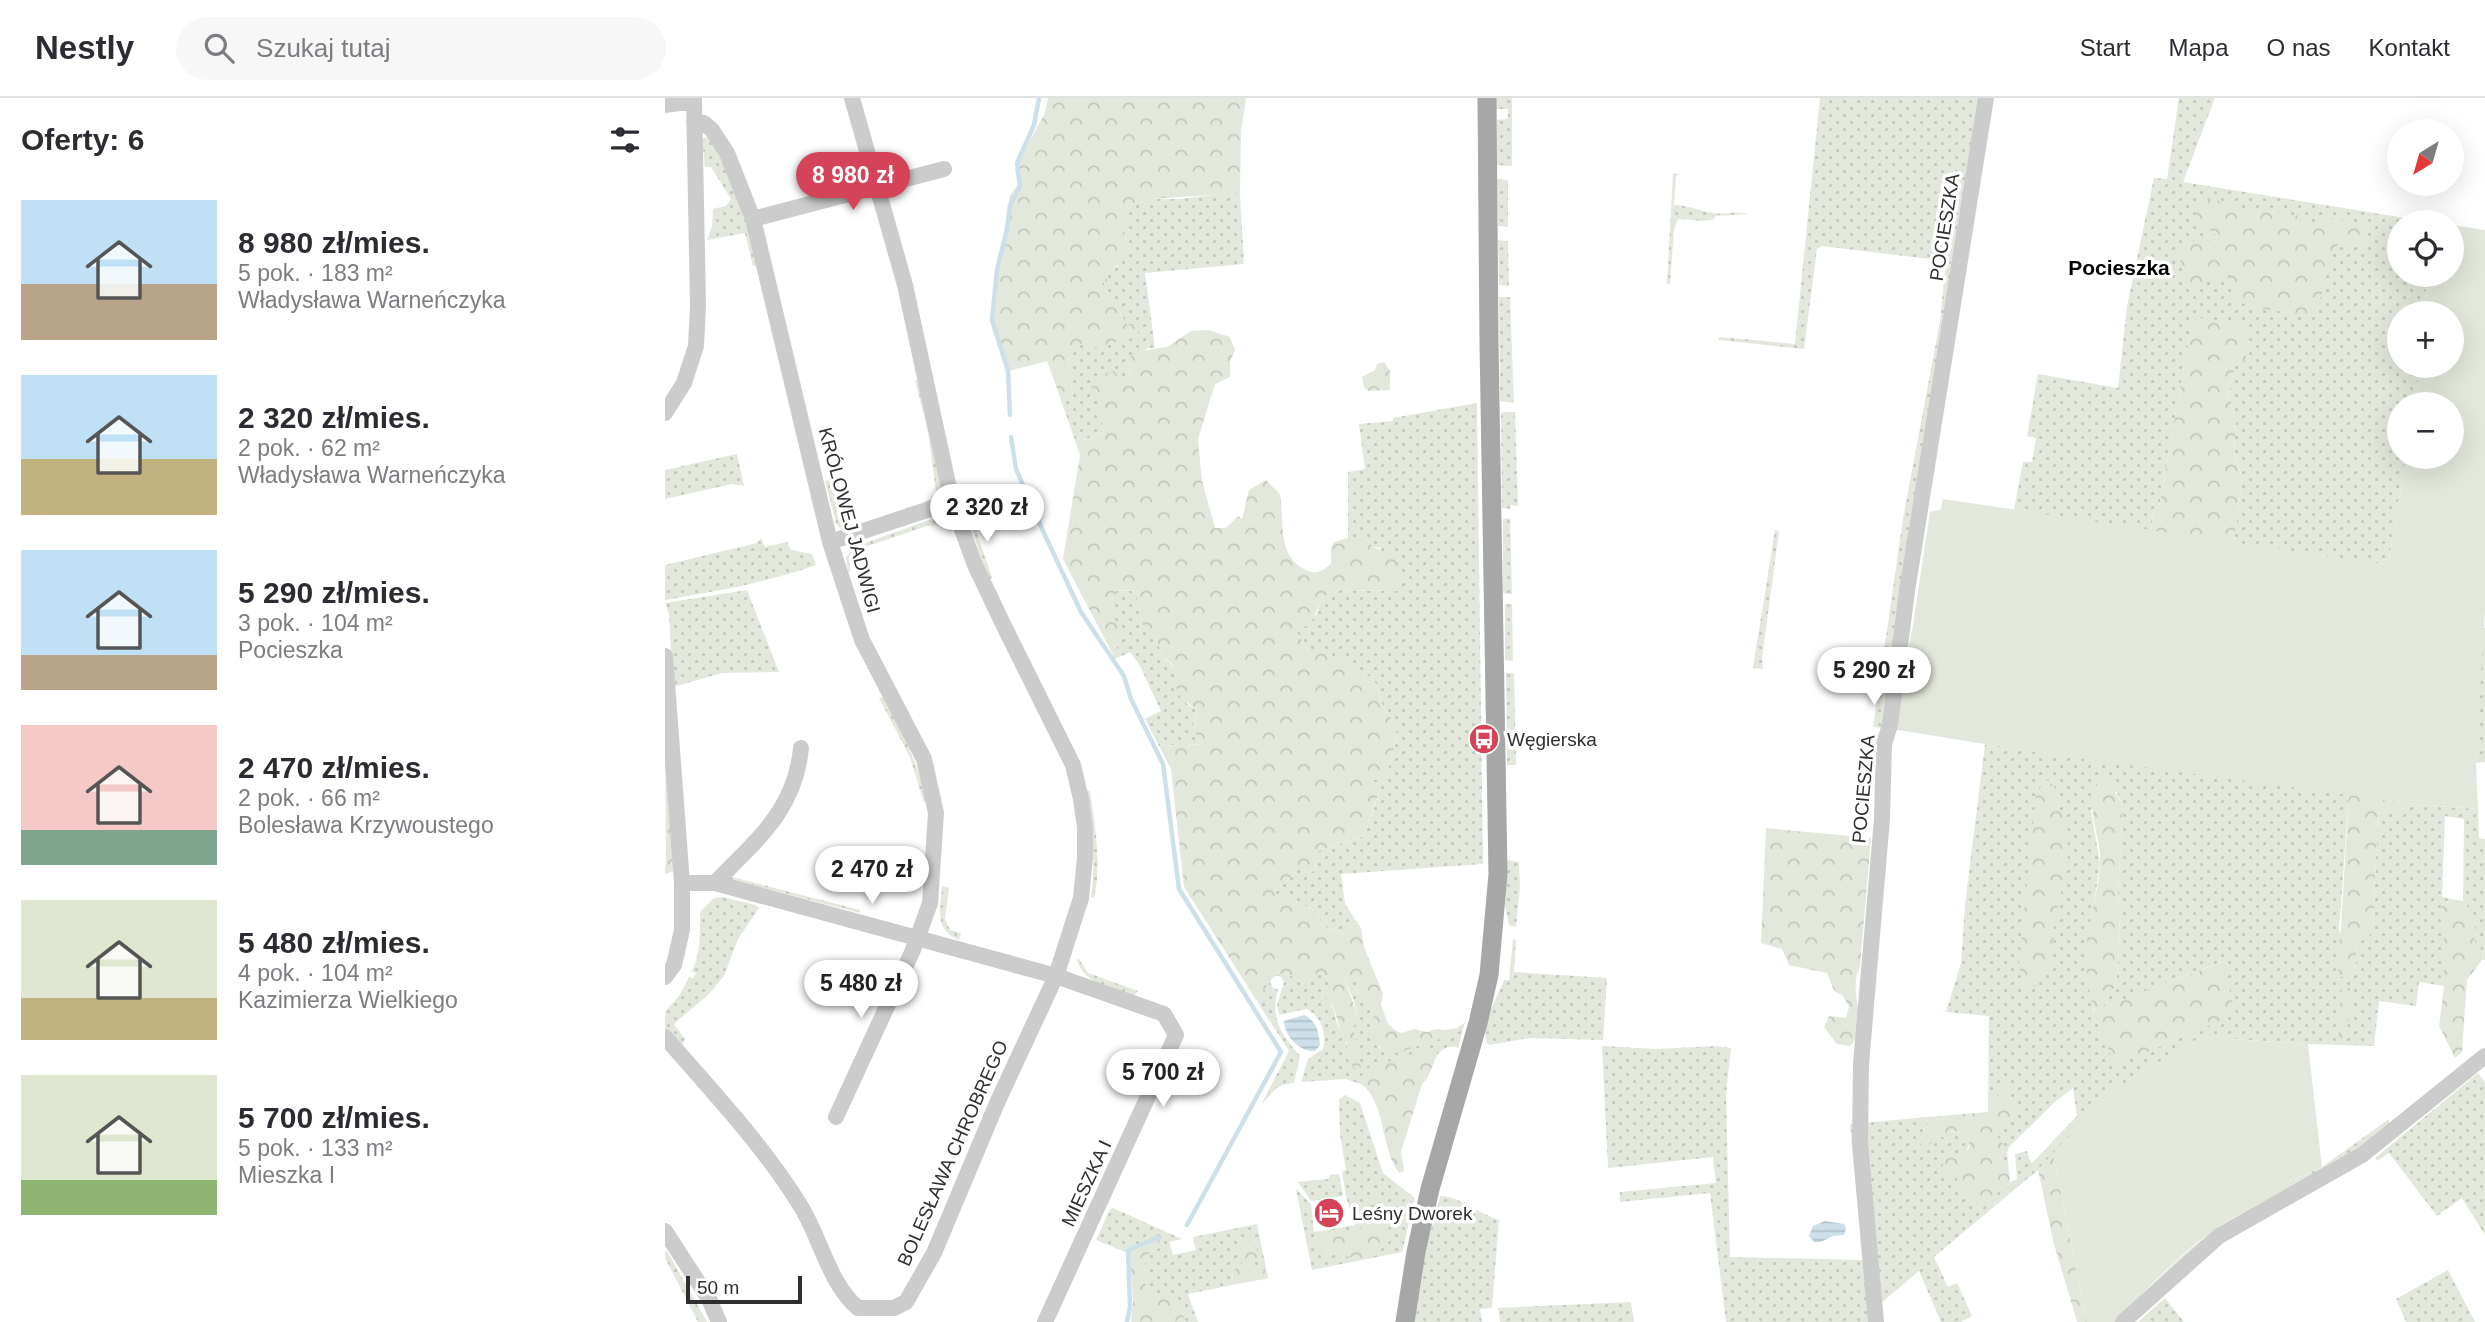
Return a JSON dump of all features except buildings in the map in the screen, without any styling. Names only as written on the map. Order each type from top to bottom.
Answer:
[{"type":"main road","points":[[1405,1322],[1416,1252],[1430,1189],[1478,1023],[1489,975],[1496,893],[1487,98]]},
{"type":"street","points":[[682,883],[715,883],[1056,976],[1080,898],[1085,828],[1073,765],[975,565],[952,502],[905,285],[852,98]]},
{"type":"street","name":"POCIESZKA","points":[[1876,1322],[1860,1143],[1861,1064],[1881,860],[1884,744],[1891,725],[1907,591],[1986,98]]},
{"type":"street","points":[[665,106],[694,100],[698,306],[696,345],[684,383],[665,413]]},
{"type":"street","name":"KRÓLOWEJ JADWIGI","points":[[694,121],[704,123],[712,130],[727,153],[753,219],[830,542],[862,640],[924,759],[935,809],[930,903],[918,938],[837,1117]]},
{"type":"street","points":[[753,219],[944,169]]},
{"type":"street","points":[[830,542],[952,502]]},
{"type":"street","points":[[665,656],[683,930],[674,965],[665,977]]},
{"type":"street","points":[[715,883],[778,816],[788,798],[799,766],[801,748]]},
{"type":"street","name":"BOLESŁAWA CHROBREGO","points":[[665,1037],[743,1128],[796,1199],[830,1268],[852,1303],[857,1308],[894,1307],[906,1302],[933,1253],[997,1103],[1056,976]]},
{"type":"street","name":"MIESZKA I","points":[[1045,1322],[1176,1035],[1164,1014],[1056,976]]},
{"type":"street","points":[[2123,1322],[2219,1236],[2363,1154],[2485,1056]]},
{"type":"street","points":[[665,1231],[709,1299],[719,1322]]},
{"type":"green space","points":[[1048,98],[1246,98],[1241,131],[1240,193],[1151,199],[1128,205],[1121,213],[1127,223],[1122,223],[1132,251],[1109,271],[1106,275],[1107,281],[1101,284],[1111,295],[1127,325],[1132,324],[1139,330],[1137,337],[1092,348],[1088,343],[1078,344],[1069,361],[1073,399],[1062,403],[1047,361],[1008,371],[992,320],[997,296],[997,270],[1010,216],[1009,197],[1018,184],[1015,167],[1045,113]]},
{"type":"green space","points":[[1496,98],[1512,98],[1512,166],[1497,165],[1497,120],[1508,119],[1508,109],[1496,109]]},
{"type":"green space","points":[[1820,98],[1982,98],[1883,728],[1873,727],[1903,519],[1940,321],[1946,261],[1822,246],[1817,249],[1804,349],[1719,340],[1720,337],[1795,344]]},
{"type":"green space","points":[[2179,98],[2215,98],[2183,182],[2387,215],[2387,287],[2427,287],[2424,301],[2387,301],[2387,378],[2419,378],[2417,392],[2387,392],[2387,469],[2404,469],[2388,565],[2234,543],[2242,478],[2234,450],[2236,419],[2228,398],[2246,332],[2236,323],[2193,318],[2159,507],[2154,508],[2151,531],[2014,510],[2023,462],[2032,462],[2036,438],[2027,436],[2038,374],[2118,388],[2127,306],[2154,178],[2167,179]]},
{"type":"green space","points":[[706,137],[725,161],[732,178],[745,216],[757,266],[753,266],[745,233],[707,240],[712,227],[713,209],[726,206],[731,199],[711,167],[705,167],[702,139]]},
{"type":"green space","points":[[1673,173],[1680,174],[1676,176],[1674,205],[1713,213],[1747,214],[1715,216],[1714,219],[1704,221],[1678,219],[1674,230],[1670,284],[1667,284]]},
{"type":"green space","points":[[1497,179],[1508,180],[1508,227],[1498,226]]},
{"type":"green space","points":[[1240,193],[1244,264],[1145,273],[1155,348],[1148,348],[1129,360],[1130,381],[1123,383],[1101,401],[1104,432],[1076,443],[1062,403],[1073,399],[1069,361],[1078,343],[1089,343],[1092,347],[1127,338],[1125,322],[1101,283],[1111,268],[1118,266],[1126,240],[1122,223],[1127,223],[1120,213],[1128,205],[1151,199]]},
{"type":"green space","points":[[2200,198],[2229,202],[2241,211],[2262,210],[2300,216],[2301,223],[2312,228],[2317,216],[2362,223],[2368,229],[2364,245],[2339,244],[2332,251],[2321,298],[2308,316],[2248,306],[2233,299],[2231,274],[2187,287],[2178,251],[2197,239],[2213,241],[2215,234],[2195,218]]},
{"type":"green space","points":[[2464,227],[2485,230],[2485,610],[2476,763],[2478,809],[2422,805],[2046,754],[1892,729],[1913,625],[1930,512],[1941,509],[1943,499],[2388,565],[2404,469],[2464,469],[2464,392],[2417,392],[2419,378],[2464,378],[2464,301],[2424,300],[2427,287],[2464,287]]},
{"type":"green space","points":[[1498,240],[1508,241],[1509,286],[1499,285]]},
{"type":"green space","points":[[1499,297],[1510,297],[1514,403],[1500,401]]},
{"type":"green space","points":[[2193,317],[2236,323],[2246,332],[2246,360],[2235,365],[2228,398],[2236,419],[2234,450],[2242,478],[2234,543],[2151,531],[2154,508],[2159,507]]},
{"type":"green space","points":[[1209,330],[1230,337],[1235,350],[1230,361],[1230,377],[1215,384],[1198,439],[1202,481],[1215,528],[1226,528],[1238,516],[1242,519],[1249,490],[1266,480],[1280,494],[1286,547],[1296,564],[1306,570],[1320,571],[1331,563],[1331,548],[1334,542],[1348,538],[1366,538],[1373,547],[1394,556],[1400,572],[1398,591],[1334,590],[1322,601],[1310,625],[1296,631],[1307,649],[1344,660],[1370,677],[1375,682],[1383,707],[1397,726],[1385,780],[1373,780],[1373,785],[1379,791],[1364,836],[1315,852],[1315,870],[1311,873],[1300,866],[1273,892],[1316,911],[1323,926],[1343,934],[1350,926],[1361,928],[1364,947],[1383,994],[1381,1004],[1388,1024],[1396,1031],[1402,1033],[1414,1029],[1427,1032],[1457,1028],[1459,1031],[1396,1053],[1386,1052],[1370,1040],[1370,1030],[1375,1021],[1369,1006],[1356,990],[1359,981],[1344,978],[1358,1021],[1353,1027],[1361,1066],[1355,1069],[1348,1061],[1350,1057],[1347,1053],[1347,1042],[1344,1041],[1333,1006],[1325,997],[1332,986],[1324,976],[1317,973],[1306,986],[1282,974],[1272,979],[1257,1001],[1184,887],[1171,769],[1159,746],[1202,744],[1192,727],[1197,715],[1196,709],[1180,697],[1174,668],[1164,659],[1154,634],[1147,634],[1140,618],[1136,594],[1116,591],[1114,606],[1108,607],[1119,626],[1116,652],[1112,653],[1063,559],[1080,455],[1076,443],[1104,432],[1101,401],[1091,389],[1095,377],[1114,371],[1123,383],[1130,381],[1129,360],[1134,352],[1167,347],[1191,331]]},
{"type":"green space","points":[[1384,362],[1390,371],[1390,390],[1368,391],[1364,387],[1362,377],[1375,370],[1377,364]]},
{"type":"green space","points":[[915,380],[918,380],[944,484],[941,495],[935,502],[843,532],[836,523],[825,481],[830,479],[841,523],[848,528],[930,500],[936,492],[928,432]]},
{"type":"green space","points":[[1477,403],[1483,864],[1341,874],[1345,904],[1361,928],[1350,926],[1343,934],[1323,926],[1316,911],[1273,892],[1300,866],[1316,867],[1313,861],[1315,852],[1364,836],[1379,792],[1373,785],[1373,779],[1385,779],[1394,749],[1397,726],[1383,707],[1375,682],[1370,677],[1344,660],[1307,649],[1296,631],[1317,614],[1322,600],[1334,590],[1398,591],[1380,548],[1373,547],[1366,538],[1348,538],[1348,472],[1365,469],[1359,424],[1393,421],[1393,418]]},
{"type":"green space","points":[[1503,412],[1515,412],[1518,506],[1510,505],[1510,509],[1502,508]]},
{"type":"green space","points":[[737,454],[744,486],[732,484],[665,499],[665,470]]},
{"type":"green space","points":[[962,500],[966,500],[992,578],[990,579],[987,575]]},
{"type":"green space","points":[[1510,518],[1512,594],[1503,593],[1503,519]]},
{"type":"green space","points":[[932,519],[947,524],[953,530],[950,531],[944,525],[927,526],[856,550],[849,558],[848,572],[846,557],[854,547]]},
{"type":"green space","points":[[1775,530],[1779,531],[1762,658],[1763,669],[1753,668]]},
{"type":"green space","points":[[761,538],[765,547],[787,542],[791,550],[812,554],[816,565],[760,582],[665,600],[665,565],[757,543]]},
{"type":"green space","points":[[747,590],[779,672],[722,673],[673,687],[669,613],[665,603]]},
{"type":"green space","points":[[1116,591],[1136,593],[1140,617],[1147,634],[1154,634],[1164,659],[1176,672],[1187,704],[1196,709],[1194,721],[1202,744],[1159,746],[1145,719],[1161,711],[1139,664],[1130,652],[1115,659],[1112,653],[1116,652],[1117,638],[1107,606]]},
{"type":"green space","points":[[1505,604],[1512,604],[1513,661],[1505,660]]},
{"type":"green space","points":[[2482,628],[2485,628],[2485,762],[2476,763]]},
{"type":"green space","points":[[1506,673],[1514,673],[1516,765],[1507,765]]},
{"type":"green space","points":[[883,697],[913,759],[926,799],[924,803],[910,757],[879,698]]},
{"type":"green space","points":[[665,729],[674,871],[665,874],[666,859]]},
{"type":"green space","points":[[1985,744],[2349,794],[2339,930],[2342,938],[2339,977],[2349,977],[2355,971],[2357,943],[2373,928],[2378,813],[2422,805],[2478,809],[2479,838],[2485,839],[2485,960],[2482,960],[2483,951],[2475,945],[2474,915],[2463,901],[2464,819],[2445,816],[2442,897],[2451,899],[2440,908],[2444,924],[2444,986],[2419,982],[2416,1006],[2379,1001],[2374,1046],[2201,1037],[2113,1090],[2038,1170],[1934,1257],[1948,1287],[1957,1283],[1972,1316],[1961,1322],[1941,1322],[1919,1271],[1880,1304],[1863,1123],[1927,1117],[1928,1125],[1923,1129],[1927,1147],[1936,1138],[1957,1131],[1969,1140],[1958,1169],[1958,1184],[2008,1186],[2017,1179],[2015,1154],[2027,1151],[2031,1164],[2077,1116],[2073,1088],[2009,1147],[2008,1162],[2000,1160],[2004,1146],[1998,1138],[1996,1128],[2010,1125],[2013,1110],[2005,1086],[1995,1100],[1988,1102],[1989,1016],[1946,1012],[1961,963],[1965,905]],"holes":[[[2116,791],[2123,806],[2118,891],[2120,936],[2116,984],[2102,1008],[2221,962],[2236,1014],[2094,1012],[2086,956],[2100,864],[2091,810]]]},
{"type":"green space","points":[[2099,776],[2109,781],[2123,806],[2118,891],[2120,936],[2116,984],[2103,1007],[2222,962],[2236,1014],[2115,1066],[2095,1013],[2086,957],[2100,866],[2093,813]]},
{"type":"green space","points":[[2048,780],[2055,788],[2058,809],[2068,824],[2068,861],[2054,925],[2053,966],[2042,981],[2030,990],[2022,986],[2019,962],[2036,795],[2044,781]]},
{"type":"green space","points":[[1086,790],[1090,791],[1097,845],[1094,898],[1091,897],[1093,844]]},
{"type":"green space","points":[[2349,794],[2422,805],[2378,813],[2373,928],[2368,938],[2357,943],[2355,971],[2349,977],[2338,977]]},
{"type":"green space","points":[[1766,828],[1871,838],[1860,967],[1856,977],[1859,1029],[1850,1046],[1837,1044],[1824,1027],[1829,1016],[1846,1018],[1849,1007],[1843,996],[1834,991],[1827,973],[1789,965],[1782,949],[1761,943]]},
{"type":"green space","points":[[1507,860],[1519,862],[1520,887],[1516,927],[1509,925],[1505,907]]},
{"type":"green space","points":[[728,876],[860,910],[860,913],[726,878]]},
{"type":"green space","points":[[942,886],[949,888],[945,919],[950,930],[961,933],[959,940],[945,930],[940,918]]},
{"type":"green space","points":[[721,897],[759,908],[738,939],[724,976],[709,994],[674,1024],[685,1039],[681,1050],[665,1029],[665,1012],[679,996],[689,977],[693,979],[696,973],[692,971],[698,949],[700,912],[714,898]]},
{"type":"green space","points":[[2451,899],[2463,901],[2474,915],[2475,944],[2483,951],[2482,960],[2467,980],[2462,1052],[2455,1058],[2439,1026],[2444,986],[2444,924],[2438,917],[2440,908]]},
{"type":"green space","points":[[1513,939],[1516,940],[1514,972],[1607,978],[1603,1040],[1529,1038],[1489,1045],[1486,1042],[1486,1026],[1491,1010],[1504,980],[1509,980]]},
{"type":"green space","points":[[1077,959],[1088,973],[1138,991],[1133,997],[1099,984],[1085,974]]},
{"type":"green space","points":[[1317,973],[1324,976],[1332,986],[1330,1003],[1350,1059],[1361,1066],[1352,1027],[1358,1021],[1354,1001],[1344,978],[1360,981],[1356,990],[1369,1006],[1375,1021],[1370,1030],[1377,1046],[1386,1052],[1456,1034],[1459,1031],[1457,1028],[1465,1022],[1458,1048],[1449,1047],[1437,1055],[1431,1048],[1363,1077],[1363,1085],[1346,1079],[1301,1082],[1308,1059],[1323,1049],[1323,1031],[1316,1016],[1307,1009],[1279,1015],[1277,1005],[1284,982],[1277,975],[1288,975],[1306,986]]},
{"type":"green space","points":[[1270,981],[1273,988],[1278,989],[1275,1009],[1279,1026],[1300,1056],[1294,1083],[1278,1088],[1262,1103],[1289,1051],[1257,1001]]},
{"type":"green space","points":[[2342,983],[2353,991],[2345,1045],[2338,1044]]},
{"type":"green space","points":[[2201,1037],[2308,1044],[2322,1167],[2290,1181],[2288,1192],[2236,1216],[2205,1237],[2175,1262],[2115,1322],[2087,1322],[2053,1153],[2113,1090]]},
{"type":"green space","points":[[1602,1046],[1656,1049],[1716,1046],[1731,1048],[1726,1095],[1730,1257],[1863,1260],[1850,1124],[1854,1124],[1872,1322],[1726,1322],[1710,1193],[1620,1202],[1620,1192],[1716,1183],[1713,1157],[1608,1168]]},
{"type":"green space","points":[[1431,1048],[1437,1055],[1427,1079],[1422,1084],[1401,1152],[1404,1171],[1399,1173],[1389,1152],[1376,1105],[1363,1085],[1362,1070]]},
{"type":"green space","points":[[2478,1073],[2485,1082],[2485,1235],[2462,1198],[2437,1216],[2389,1153],[2377,1161],[2375,1158]]},
{"type":"green space","points":[[2005,1086],[2013,1105],[2012,1120],[2010,1125],[1996,1129],[1998,1138],[2005,1146],[2000,1159],[2008,1162],[2010,1182],[2003,1192],[1996,1186],[1998,1197],[1981,1209],[1955,1190],[1958,1179],[1949,1175],[1942,1166],[1947,1158],[1953,1155],[1960,1159],[1969,1148],[1969,1140],[1957,1131],[1951,1131],[1947,1139],[1939,1136],[1922,1151],[1919,1148],[1924,1138],[1920,1133],[1928,1125],[1927,1117],[1988,1112],[1988,1102],[1997,1097],[1999,1087]]},
{"type":"green space","points":[[1345,1095],[1360,1103],[1383,1173],[1415,1198],[1402,1252],[1312,1270],[1296,1189],[1311,1204],[1314,1232],[1355,1225],[1346,1197],[1342,1171],[1346,1170],[1340,1134],[1339,1100]]},
{"type":"green space","points":[[2389,1119],[2389,1127],[2371,1144],[2287,1195],[2131,1307],[2202,1239],[2264,1201],[2288,1192],[2289,1182],[2322,1167]]},
{"type":"green space","points":[[2053,1153],[2087,1322],[2077,1322],[2054,1244],[2038,1170]]},
{"type":"green space","points":[[1339,1174],[1343,1196],[1311,1201],[1298,1182],[1328,1179],[1330,1175]]},
{"type":"green space","points":[[1374,1196],[1379,1202],[1380,1224],[1396,1233],[1394,1239],[1379,1247],[1378,1255],[1347,1257],[1316,1250],[1316,1236],[1328,1232],[1354,1231],[1366,1224],[1356,1208],[1365,1207],[1370,1197]]},
{"type":"green space","points":[[1440,1196],[1455,1199],[1499,1220],[1492,1308],[1480,1309],[1482,1322],[1414,1322],[1424,1256]]},
{"type":"green space","points":[[1110,1209],[1182,1239],[1169,1242],[1173,1255],[1196,1250],[1193,1237],[1257,1224],[1268,1278],[1265,1279],[1253,1266],[1253,1260],[1242,1264],[1233,1270],[1232,1285],[1188,1294],[1198,1322],[1185,1322],[1181,1307],[1146,1296],[1145,1260],[1147,1255],[1160,1247],[1137,1245],[1130,1254],[1096,1240]]},
{"type":"green space","points":[[1159,1239],[1160,1247],[1147,1255],[1145,1260],[1146,1295],[1173,1294],[1181,1307],[1185,1322],[1131,1322],[1133,1302],[1130,1254],[1136,1245]]},
{"type":"green space","points":[[1254,1241],[1257,1257],[1253,1260],[1253,1266],[1262,1265],[1265,1279],[1232,1285],[1233,1270],[1242,1264],[1239,1250],[1244,1242]]},
{"type":"green space","points":[[667,1250],[707,1322],[698,1322],[665,1258]]},
{"type":"green space","points":[[2448,1270],[2475,1322],[2406,1322],[2396,1299]]},
{"type":"green space","points":[[2165,1298],[2184,1322],[2138,1322]]},
{"type":"green space","points":[[1631,1302],[1634,1322],[1500,1322],[1498,1308]]},
{"type":"shaded area","points":[[1304,1015],[1314,1023],[1318,1031],[1320,1045],[1315,1051],[1299,1046],[1290,1038],[1285,1027],[1284,1021]]},
{"type":"shaded area","points":[[1825,1221],[1844,1224],[1844,1235],[1814,1242],[1809,1236],[1813,1226]]},
{"type":"waterway","points":[[1010,415],[1008,371],[992,320],[997,270],[1010,205],[1020,187],[1017,163],[1034,125],[1039,98]]},
{"type":"waterway","points":[[1011,437],[1016,469],[1043,531],[1081,612],[1124,676],[1131,699],[1163,764],[1179,889],[1281,1052],[1187,1225]]},
{"type":"waterway","points":[[1127,1322],[1130,1307],[1128,1250],[1160,1237]]},
{"type":"place","name":"Węgierska","points":[[1484,739]]},
{"type":"place","name":"Leśny Dworek","points":[[1329,1213]]},
{"type":"district","name":"Pocieszka","points":[[2119,268]]}]
